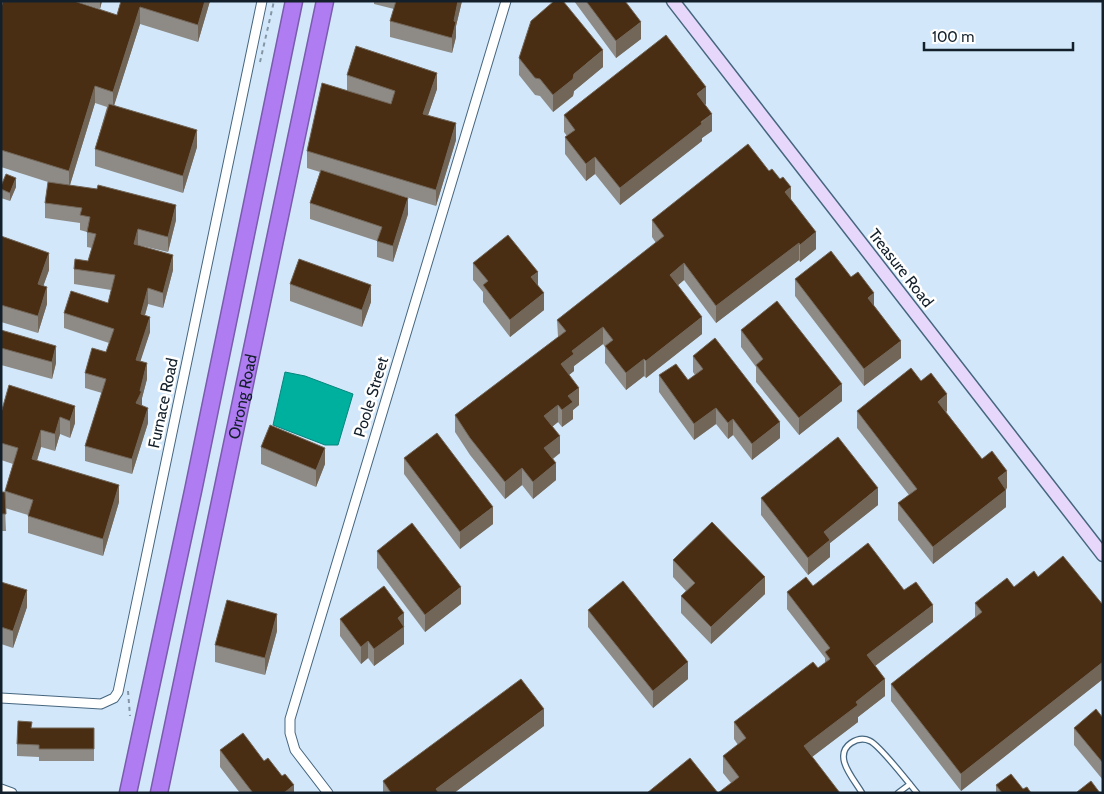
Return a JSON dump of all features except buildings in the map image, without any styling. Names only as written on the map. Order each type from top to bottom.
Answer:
[{"type":"highway","name":"Orrong Road","points":[[128,793],[191,500],[294,1]]},
{"type":"highway","name":"Orrong Road","points":[[161,789],[324,1]]},
{"type":"street","name":"Furnace Road","points":[[1,698],[101,704],[114,698],[118,692],[262,1]]},
{"type":"street","name":"Poole Street","points":[[328,793],[296,750],[290,733],[290,719],[506,1]]},
{"type":"street","name":"Treasure Road","points":[[673,1],[1103,555]]},
{"type":"street","points":[[1,789],[12,793]]},
{"type":"lane","points":[[862,793],[844,763],[842,755],[844,748],[858,740],[867,740],[876,745],[917,793]]},
{"type":"lane","points":[[898,793],[910,784]]},
{"type":"path","points":[[260,63],[274,1]]},
{"type":"path","points":[[128,688],[130,721]]},
{"type":"shaded area","points":[[285,372],[305,376],[353,394],[338,445],[325,445],[273,425]]}]
